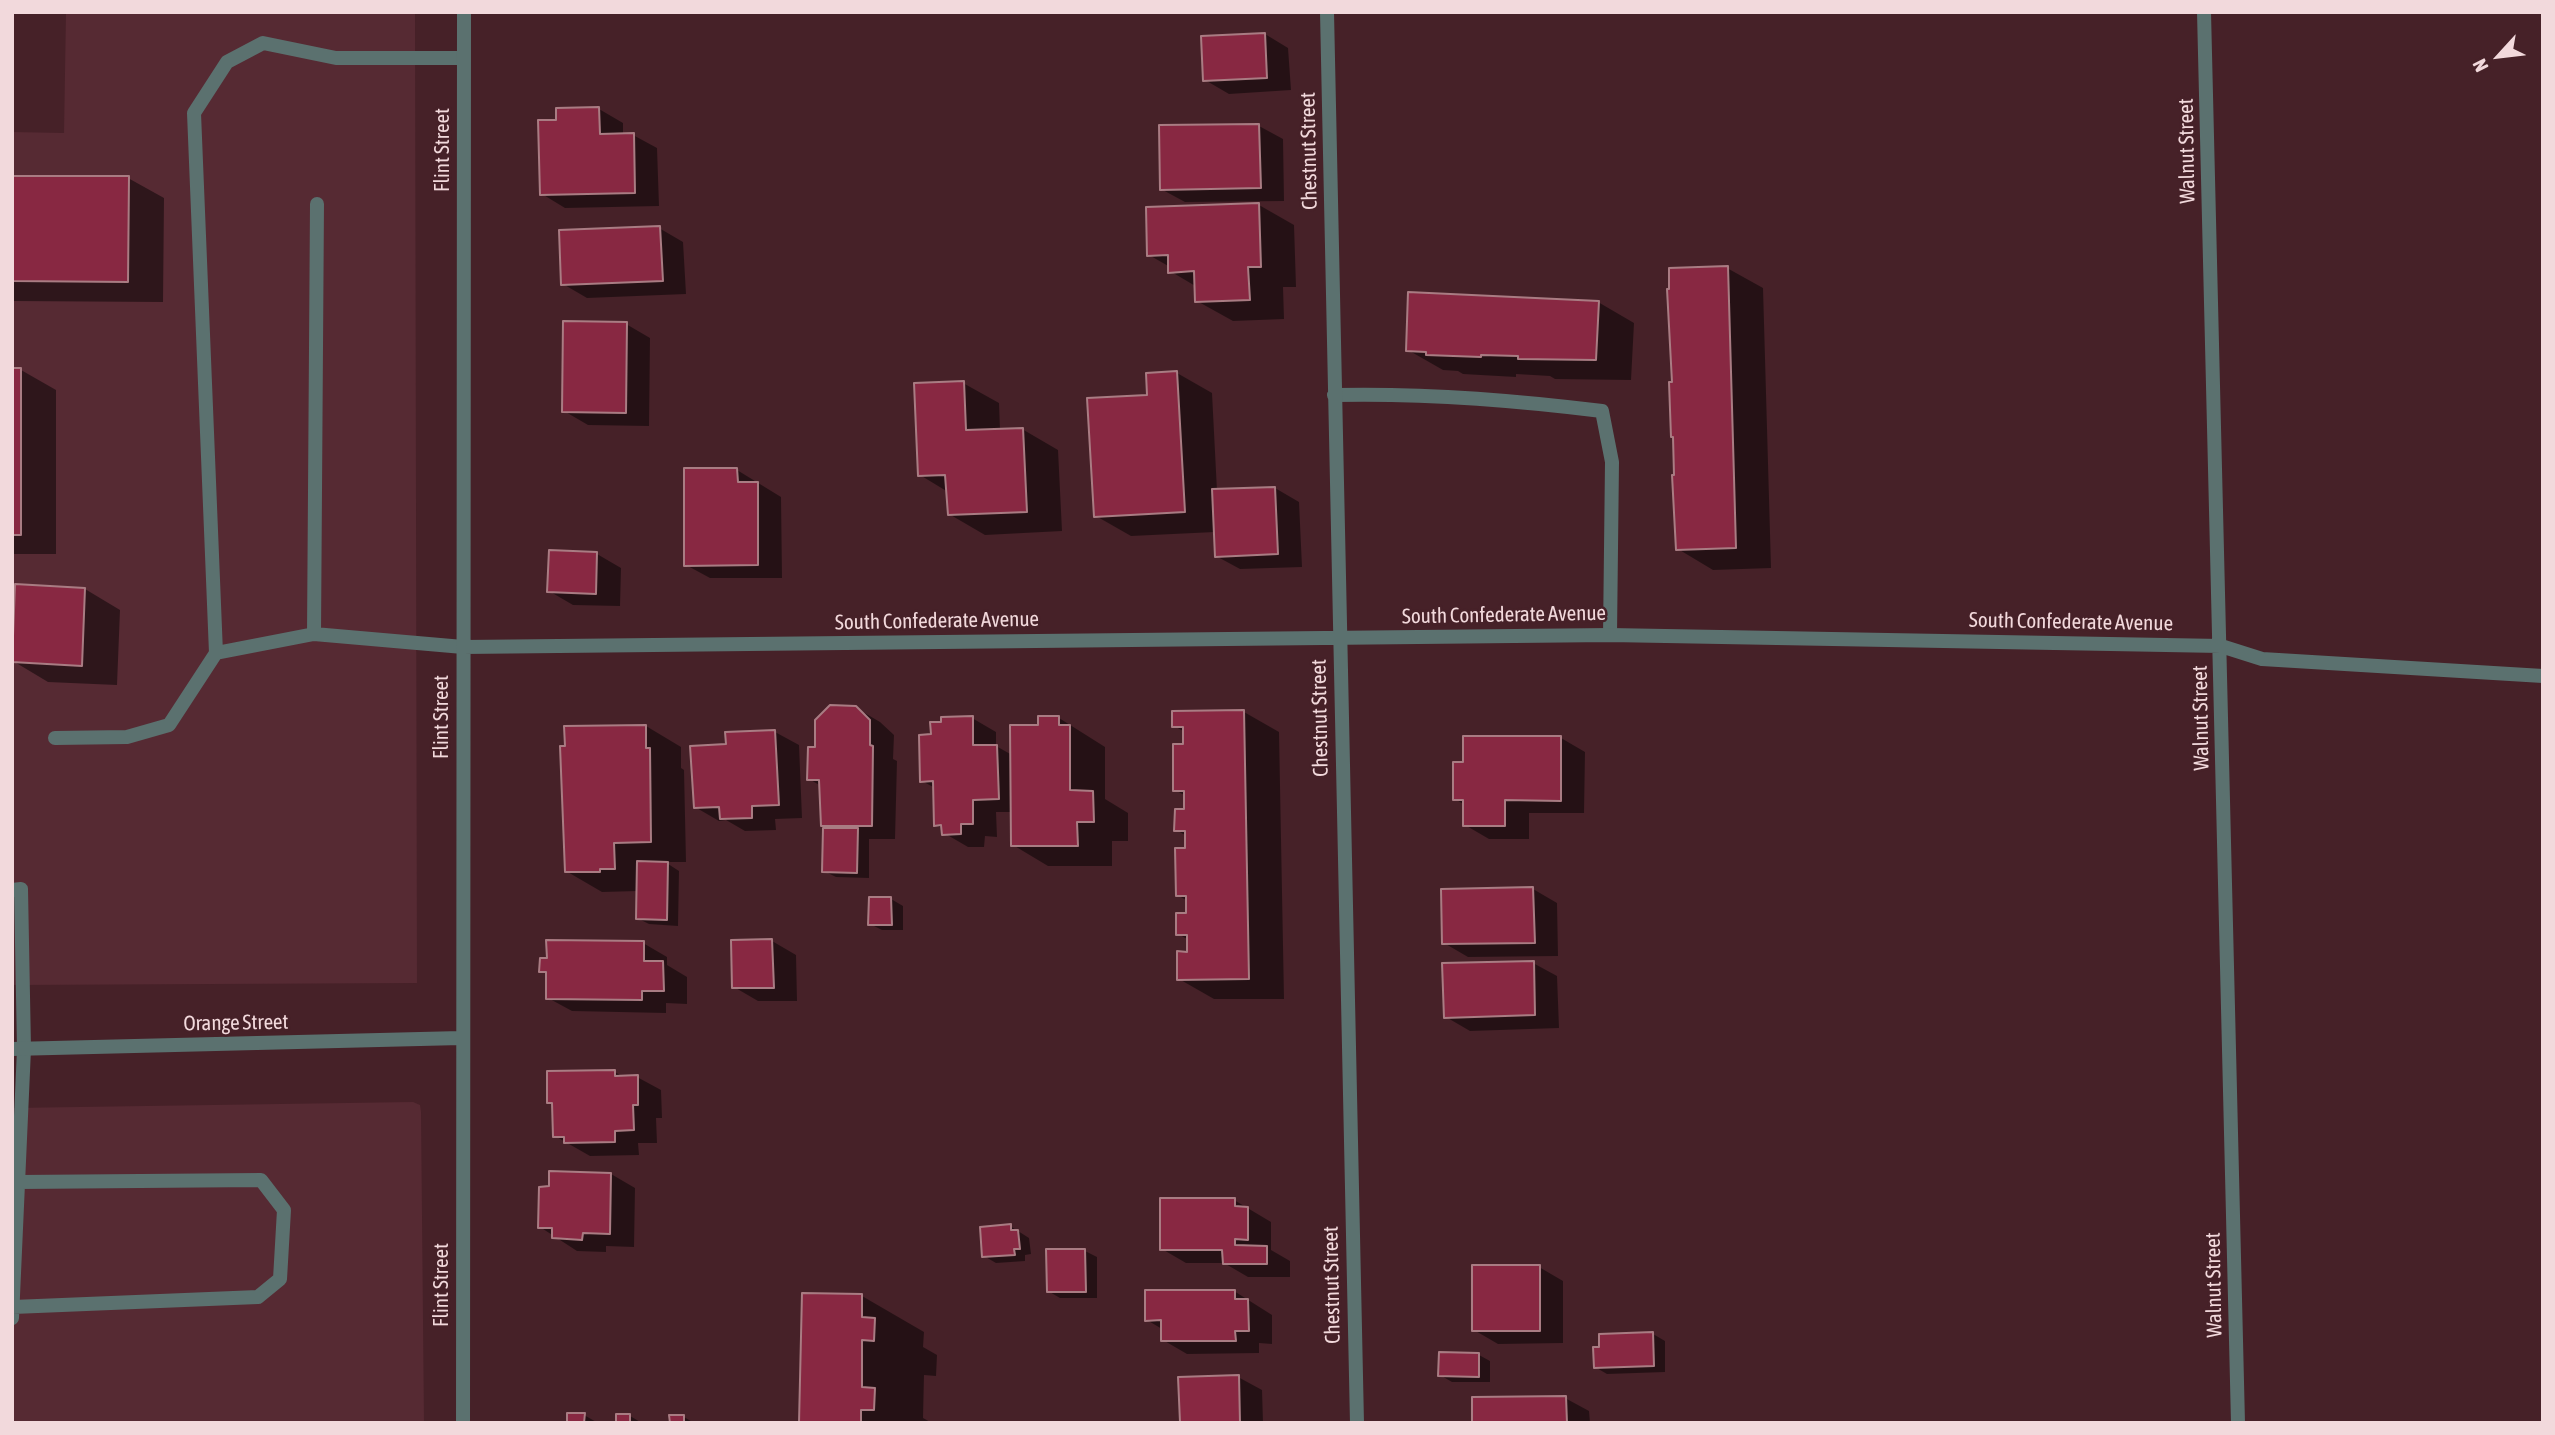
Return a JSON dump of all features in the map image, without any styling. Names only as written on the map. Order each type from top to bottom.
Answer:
[{"type":"street","name":"Flint Street","points":[[463,1423],[461,1038],[464,12]]},
{"type":"street","name":"Chestnut Street","points":[[1327,12],[1357,1423]]},
{"type":"street","name":"Walnut Street","points":[[2204,12],[2238,1423]]},
{"type":"street","points":[[55,738],[127,737],[169,725],[216,653],[194,113],[227,62],[263,43],[336,58],[463,58]]},
{"type":"street","points":[[314,634],[317,204]]},
{"type":"street","points":[[1334,395],[1384,394],[1538,403],[1602,411],[1612,462],[1610,635]]},
{"type":"street","name":"South Confederate Avenue","points":[[216,653],[314,634],[463,647],[1610,635],[2221,646],[2262,659],[2543,676]]},
{"type":"street","points":[[12,890],[21,889],[19,1182],[12,1318]]},
{"type":"street","name":"Orange Street","points":[[18,1049],[461,1038]]},
{"type":"street","points":[[13,1307],[258,1297],[280,1279],[284,1210],[261,1180],[19,1182]]},
{"type":"shaded area","points":[[66,12],[415,12],[417,983],[12,985],[12,132],[64,133]]},
{"type":"shaded area","points":[[413,1102],[420,1105],[421,1112],[424,1423],[12,1423],[12,1108]]},
{"type":"building","points":[[1265,33],[1267,78],[1203,81],[1201,36]]},
{"type":"building","points":[[599,107],[600,134],[634,133],[635,193],[540,195],[538,120],[556,120],[556,108]]},
{"type":"building","points":[[1259,124],[1261,188],[1160,190],[1159,125]]},
{"type":"building","points":[[12,176],[129,176],[128,282],[12,281]]},
{"type":"building","points":[[1259,203],[1261,267],[1248,267],[1250,300],[1195,302],[1194,271],[1168,273],[1168,255],[1147,256],[1146,207]]},
{"type":"building","points":[[660,226],[663,281],[561,285],[559,230]]},
{"type":"building","points":[[1728,266],[1736,548],[1676,550],[1669,382],[1672,382],[1667,289],[1669,268]]},
{"type":"building","points":[[1408,292],[1599,301],[1596,360],[1426,355],[1426,352],[1406,351]]},
{"type":"building","points":[[563,321],[627,322],[626,413],[562,412]]},
{"type":"building","points":[[12,368],[21,368],[21,535],[12,535]]},
{"type":"building","points":[[1177,371],[1185,512],[1094,517],[1087,398],[1147,395],[1146,373]]},
{"type":"building","points":[[964,381],[966,430],[1023,428],[1027,512],[948,515],[945,475],[918,476],[914,383]]},
{"type":"building","points":[[684,468],[737,468],[738,482],[758,482],[758,565],[684,566]]},
{"type":"building","points":[[1275,487],[1278,554],[1215,557],[1212,489]]},
{"type":"building","points":[[549,550],[597,552],[596,594],[547,592]]},
{"type":"building","points":[[15,584],[85,588],[82,666],[12,662]]},
{"type":"building","points":[[830,705],[856,706],[870,720],[870,745],[873,746],[872,826],[821,826],[819,780],[807,780],[808,747],[815,747],[815,720]]},
{"type":"building","points":[[1244,710],[1249,979],[1177,980],[1177,951],[1187,952],[1187,935],[1176,935],[1176,913],[1186,913],[1186,896],[1176,896],[1175,848],[1185,848],[1185,831],[1174,831],[1175,809],[1184,809],[1184,791],[1173,791],[1173,744],[1183,744],[1183,727],[1172,727],[1172,711]]},
{"type":"building","points":[[973,716],[973,745],[997,745],[999,799],[973,800],[973,824],[961,824],[961,834],[942,835],[941,825],[934,826],[933,781],[920,782],[919,735],[931,734],[930,722],[941,722],[941,717]]},
{"type":"building","points":[[1038,716],[1059,716],[1059,725],[1070,725],[1070,790],[1093,791],[1094,822],[1077,822],[1078,846],[1011,846],[1010,725],[1038,725]]},
{"type":"building","points":[[646,725],[646,748],[650,748],[651,842],[614,843],[615,869],[565,872],[560,746],[565,746],[564,726]]},
{"type":"building","points":[[775,730],[779,805],[752,806],[752,818],[720,819],[719,807],[694,808],[690,746],[726,744],[725,732]]},
{"type":"building","points":[[1463,736],[1561,736],[1561,801],[1505,800],[1505,826],[1463,826],[1463,800],[1453,800],[1453,762],[1463,762]]},
{"type":"building","points":[[823,828],[858,828],[857,873],[822,872]]},
{"type":"building","points":[[637,861],[668,862],[667,920],[636,919]]},
{"type":"building","points":[[1533,887],[1535,943],[1442,944],[1441,889]]},
{"type":"building","points":[[869,897],[891,897],[892,925],[868,925]]},
{"type":"building","points":[[772,939],[774,988],[732,988],[731,940]]},
{"type":"building","points":[[546,940],[644,941],[644,961],[663,961],[664,991],[642,991],[642,1000],[546,999],[546,972],[539,972],[540,958],[547,958]]},
{"type":"building","points":[[1534,961],[1535,1015],[1444,1018],[1442,963]]},
{"type":"building","points":[[615,1070],[615,1076],[638,1075],[638,1105],[633,1105],[634,1130],[615,1131],[615,1142],[564,1143],[564,1137],[553,1137],[552,1103],[547,1103],[547,1071]]},
{"type":"building","points":[[549,1171],[611,1173],[610,1234],[583,1233],[582,1240],[552,1238],[552,1228],[538,1228],[539,1187],[549,1186]]},
{"type":"building","points":[[1160,1198],[1235,1198],[1235,1206],[1248,1207],[1248,1240],[1235,1239],[1235,1245],[1267,1246],[1267,1264],[1223,1264],[1222,1250],[1160,1250]]},
{"type":"building","points":[[1011,1224],[1011,1230],[1018,1230],[1020,1249],[1014,1249],[1015,1255],[982,1257],[980,1227]]},
{"type":"building","points":[[1046,1249],[1085,1249],[1086,1292],[1047,1292]]},
{"type":"building","points":[[1472,1265],[1540,1265],[1540,1331],[1472,1331]]},
{"type":"building","points":[[1145,1290],[1235,1290],[1235,1299],[1248,1299],[1249,1331],[1235,1331],[1236,1341],[1161,1341],[1161,1320],[1145,1321]]},
{"type":"building","points":[[802,1293],[862,1294],[862,1317],[875,1318],[874,1341],[862,1340],[862,1387],[875,1388],[874,1410],[861,1410],[861,1423],[799,1423]]},
{"type":"building","points":[[1653,1332],[1654,1366],[1594,1368],[1593,1347],[1599,1347],[1599,1334]]},
{"type":"building","points":[[1439,1352],[1479,1353],[1479,1377],[1438,1376]]},
{"type":"building","points":[[1239,1375],[1240,1423],[1166,1423],[1180,1422],[1178,1377]]},
{"type":"building","points":[[1566,1396],[1567,1423],[1472,1423],[1472,1397]]},
{"type":"building","points":[[567,1413],[585,1413],[584,1423],[567,1423]]},
{"type":"building","points":[[616,1414],[630,1414],[630,1423],[616,1423]]},
{"type":"building","points":[[669,1415],[684,1415],[684,1423],[670,1423]]}]
